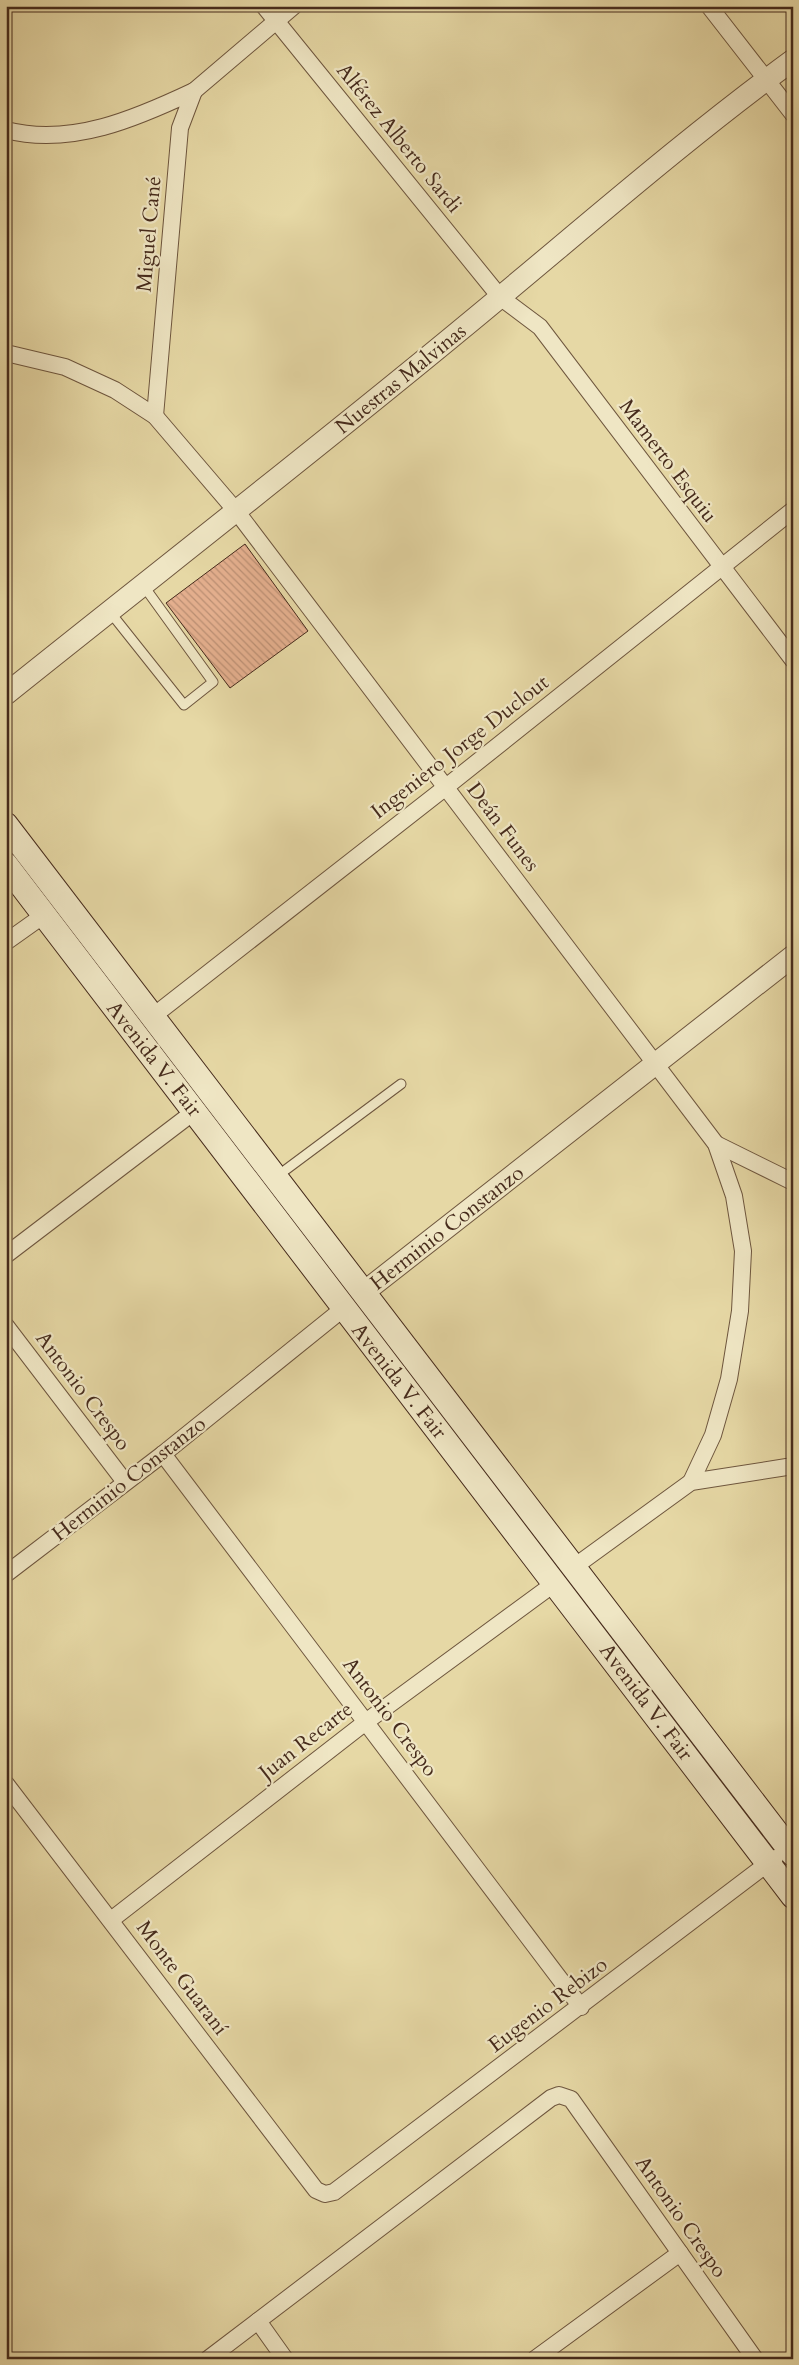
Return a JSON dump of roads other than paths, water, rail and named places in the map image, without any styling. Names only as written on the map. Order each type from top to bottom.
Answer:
[{"type":"main road","name":"Avenida V. Fair","points":[[6,825],[791,1849]]},
{"type":"main road","name":"Avenida V. Fair","points":[[6,866],[793,1896]]},
{"type":"main road","name":"Herminio Constanzo","points":[[344,1308],[364,1293]]},
{"type":"street","name":"Alférez Alberto Sardi","points":[[264,6],[500,297]]},
{"type":"street","points":[[6,130],[24,135],[83,131],[138,117],[194,91],[294,6]]},
{"type":"street","points":[[709,6],[793,114]]},
{"type":"street","name":"Nuestras Malvinas","points":[[6,694],[237,512],[766,79],[793,60]]},
{"type":"street","name":"Miguel Cané","points":[[155,416],[180,128],[194,91]]},
{"type":"street","name":"Mamerto Esquiu","points":[[500,297],[540,327],[793,660]]},
{"type":"street","points":[[6,353],[65,367],[115,390],[155,416]]},
{"type":"street","name":"Deán Funes","points":[[155,416],[237,512],[716,1144]]},
{"type":"street","name":"Ingeniero Jorge Duclout","points":[[152,1017],[446,787],[793,510]]},
{"type":"street","points":[[6,942],[44,915]]},
{"type":"street","name":"Herminio Constanzo","points":[[364,1293],[793,956]]},
{"type":"street","points":[[6,1255],[195,1112]]},
{"type":"street","points":[[716,1144],[793,1182]]},
{"type":"street","points":[[691,1482],[713,1435],[730,1379],[740,1311],[743,1252],[734,1196],[716,1144]]},
{"type":"street","name":"Herminio Constanzo","points":[[6,1574],[162,1454],[344,1308]]},
{"type":"street","name":"Antonio Crespo","points":[[6,1326],[125,1482]]},
{"type":"street","name":"Antonio Crespo","points":[[162,1454],[367,1721],[581,2007]]},
{"type":"street","points":[[574,1567],[691,1482],[793,1466]]},
{"type":"street","name":"Juan Recarte","points":[[111,1920],[367,1721],[555,1583]]},
{"type":"street","name":"Monte Guaraní","points":[[6,1784],[316,2190],[326,2194]]},
{"type":"street","name":"Eugenio Rebizo","points":[[326,2194],[334,2192],[768,1864],[791,1849]]},
{"type":"street","name":"Antonio Crespo","points":[[258,2321],[551,2098],[559,2095],[571,2099],[755,2359]]},
{"type":"street","points":[[535,2359],[680,2253]]},
{"type":"street","points":[[208,2359],[228,2353],[258,2321],[285,2359]]},
{"type":"lane","points":[[110,611],[184,706],[213,682],[142,585]]},
{"type":"lane","points":[[276,1177],[401,1084]]}]
